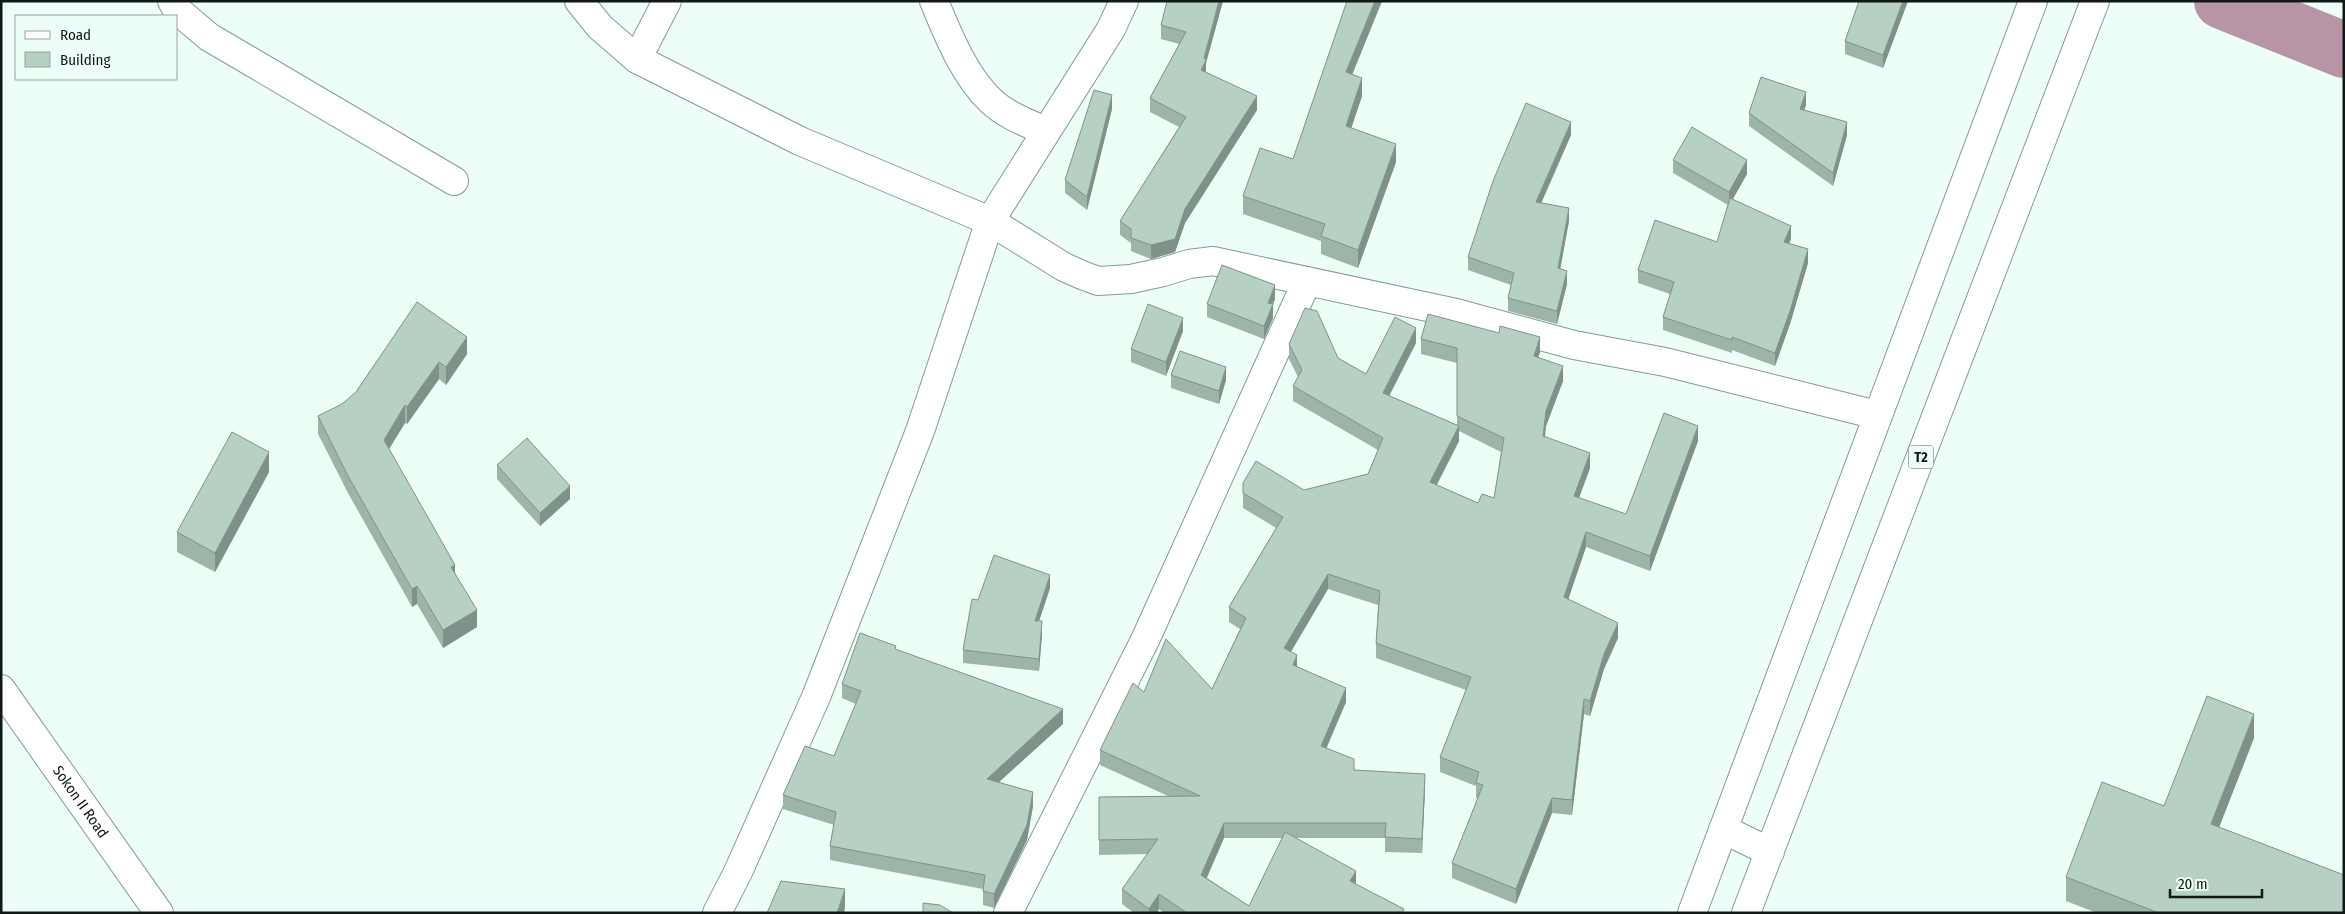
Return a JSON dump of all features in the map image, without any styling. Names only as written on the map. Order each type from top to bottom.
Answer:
[{"type":"main road","points":[[172,1],[178,10],[209,37],[454,181]]},
{"type":"main road","points":[[580,1],[600,27],[637,59],[800,140],[990,221],[1064,267],[1098,281],[1131,279],[1189,264],[1213,262],[1456,313],[1574,345],[1665,362],[1877,414]]},
{"type":"main road","points":[[637,59],[667,1]]},
{"type":"main road","points":[[934,1],[971,76],[992,102],[1016,118],[1045,131]]},
{"type":"main road","points":[[717,913],[738,872],[816,697],[920,430],[990,221],[1111,29],[1124,1]]},
{"type":"main road","points":[[1692,913],[2033,1]]},
{"type":"main road","name":"T2","points":[[1746,913],[2095,1]]},
{"type":"main road","points":[[1008,913],[1146,638],[1307,281]]},
{"type":"main road","name":"Sokon II Road","points":[[1,689],[159,913]]},
{"type":"main road","points":[[1723,829],[1770,852]]},
{"type":"building","points":[[1167,1],[1219,1],[1204,58],[1206,60],[1201,70],[1257,96],[1185,209],[1175,239],[1151,245],[1131,238],[1131,229],[1120,221],[1186,117],[1150,98],[1186,32],[1161,25]]},
{"type":"building","points":[[1347,1],[1375,1],[1346,72],[1362,78],[1346,126],[1396,144],[1358,250],[1321,236],[1325,224],[1243,196],[1260,148],[1293,159]]},
{"type":"building","points":[[1859,1],[1903,1],[1883,55],[1845,41]]},
{"type":"building","points":[[1761,77],[1806,92],[1800,109],[1847,122],[1833,173],[1749,113]]},
{"type":"building","points":[[1094,90],[1112,95],[1087,197],[1065,180]]},
{"type":"building","points":[[1526,103],[1571,122],[1536,202],[1569,208],[1558,268],[1567,271],[1557,311],[1508,298],[1514,273],[1468,257],[1493,181]]},
{"type":"building","points":[[1692,127],[1747,160],[1729,192],[1673,160]]},
{"type":"building","points":[[1730,198],[1791,226],[1784,242],[1808,249],[1790,311],[1775,353],[1732,337],[1732,340],[1663,317],[1674,282],[1638,270],[1655,220],[1717,242]]},
{"type":"building","points":[[1222,265],[1275,285],[1268,303],[1273,304],[1264,326],[1207,304]]},
{"type":"building","points":[[417,302],[467,337],[446,367],[439,362],[407,407],[405,405],[384,440],[455,565],[451,567],[477,610],[443,630],[417,586],[412,589],[348,476],[318,416],[342,404],[356,392]]},
{"type":"building","points":[[1148,304],[1183,318],[1166,362],[1131,349]]},
{"type":"building","points":[[1305,308],[1317,311],[1338,358],[1366,374],[1395,317],[1416,328],[1383,393],[1459,426],[1430,482],[1478,503],[1482,494],[1494,498],[1504,438],[1457,416],[1457,348],[1421,339],[1428,314],[1499,333],[1500,326],[1540,337],[1534,356],[1563,366],[1546,411],[1543,436],[1590,453],[1574,496],[1626,514],[1664,413],[1698,426],[1650,556],[1586,532],[1564,597],[1618,623],[1604,654],[1590,701],[1584,699],[1572,800],[1552,798],[1516,889],[1452,863],[1483,785],[1476,783],[1479,772],[1440,757],[1471,677],[1376,643],[1380,591],[1328,574],[1284,648],[1297,655],[1293,665],[1346,688],[1321,746],[1354,759],[1354,770],[1425,774],[1422,839],[1385,837],[1386,823],[1224,823],[1201,875],[1249,906],[1285,832],[1356,871],[1350,881],[1404,909],[1402,913],[1187,913],[1159,894],[1149,909],[1122,889],[1158,839],[1099,840],[1099,797],[1200,796],[1100,750],[1133,683],[1144,692],[1166,639],[1212,689],[1246,618],[1229,607],[1283,517],[1243,493],[1243,483],[1256,461],[1304,490],[1368,474],[1383,438],[1293,386],[1302,370],[1289,344]]},
{"type":"building","points":[[1180,351],[1226,367],[1219,391],[1171,375]]},
{"type":"building","points":[[232,432],[269,452],[215,553],[177,532]]},
{"type":"building","points":[[527,438],[570,486],[540,513],[497,465]]},
{"type":"building","points":[[994,555],[1050,575],[1035,621],[1042,621],[1039,659],[963,650],[972,599],[978,600]]},
{"type":"building","points":[[860,633],[896,646],[895,649],[1063,709],[987,779],[1033,792],[1027,825],[994,894],[983,891],[985,875],[830,846],[836,812],[783,795],[805,746],[834,756],[861,691],[842,684]]},
{"type":"building","points":[[2207,696],[2254,714],[2211,824],[2344,875],[2344,913],[2159,913],[2066,877],[2102,782],[2164,806]]},
{"type":"building","points":[[781,881],[845,889],[837,913],[767,913]]},
{"type":"building","points":[[923,903],[940,905],[953,913],[923,913]]},
{"type":"waterway","points":[[2222,1],[2344,50]]}]
